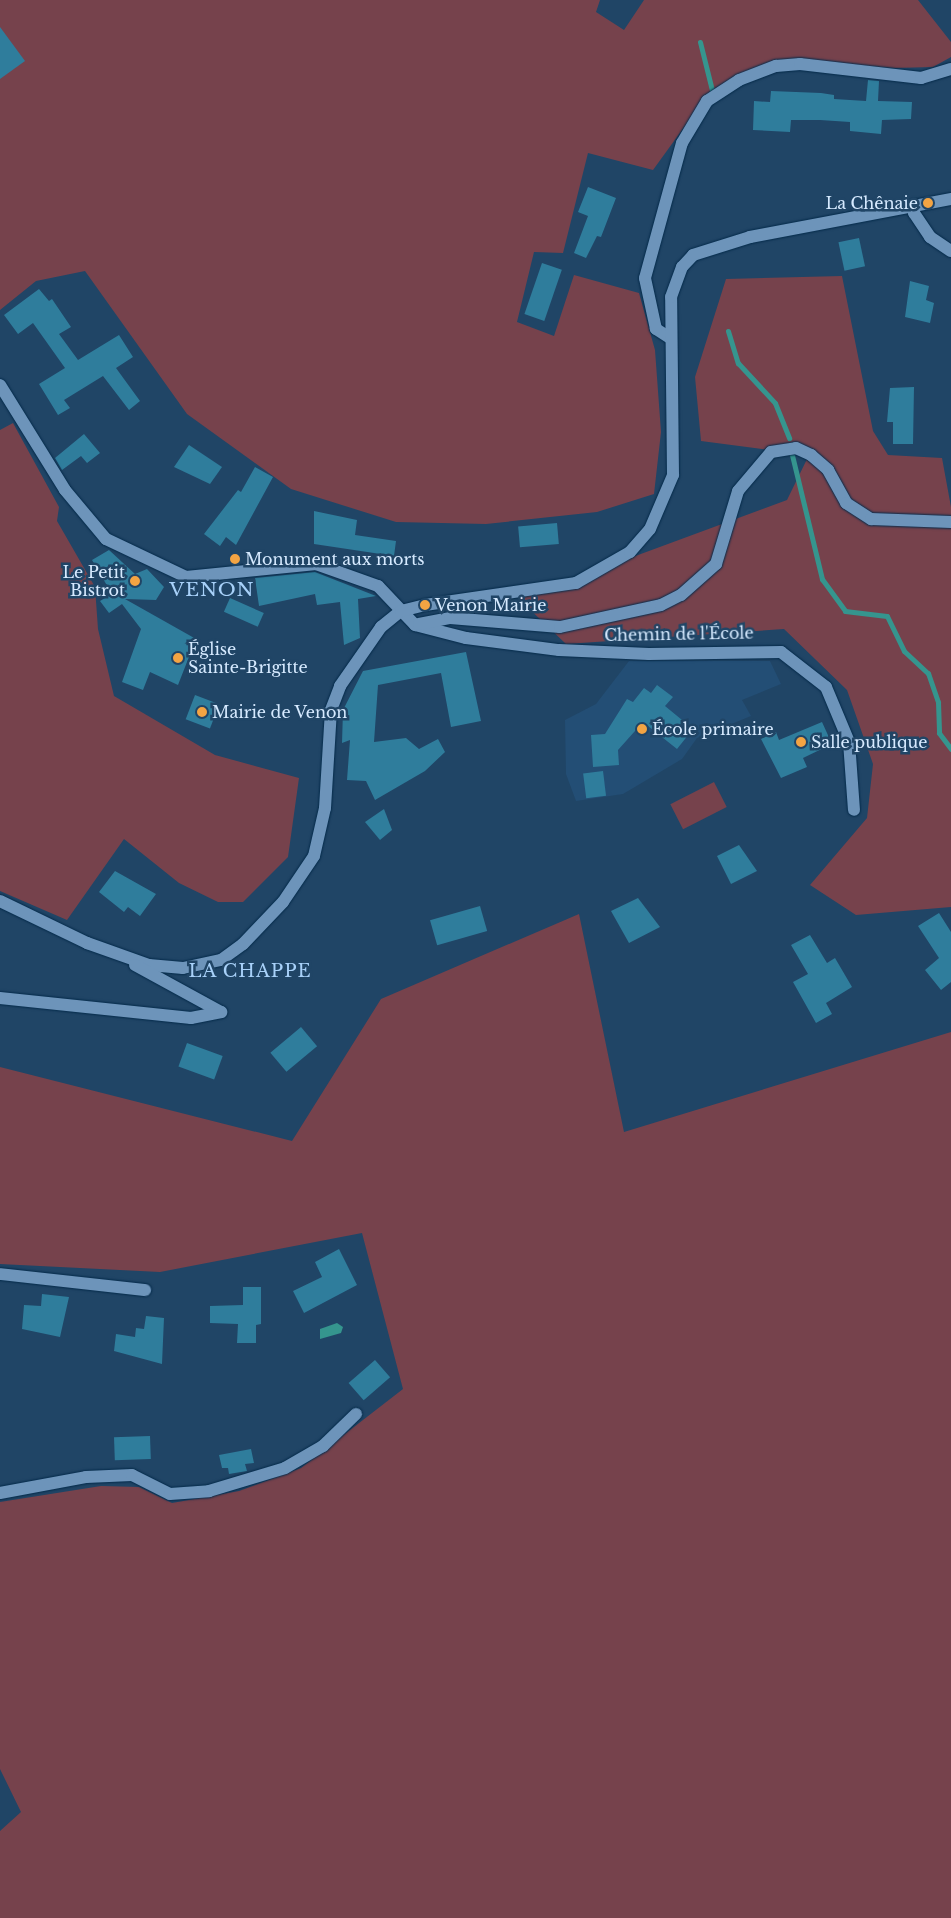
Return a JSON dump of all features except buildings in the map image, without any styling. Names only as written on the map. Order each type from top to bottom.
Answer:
[{"type":"street","points":[[670,332],[656,329],[645,278],[682,143],[691,121],[707,102],[739,80],[776,66],[800,64],[921,78],[951,69]]},
{"type":"street","points":[[125,958],[183,968],[220,960],[243,944],[283,902],[314,856],[325,808],[327,735],[340,686],[370,640],[401,611],[458,598],[576,583],[630,552],[650,529],[673,474],[670,332],[675,282],[693,255],[750,237],[951,199]]},
{"type":"street","points":[[914,205],[914,213],[930,237],[951,251]]},
{"type":"street","points":[[0,385],[77,506],[106,539],[133,555],[186,577],[316,564],[378,586],[414,625],[450,618],[560,627],[660,605],[681,595],[716,564],[738,491],[771,452],[796,448],[811,455],[828,470],[846,503],[871,519],[951,522]]},
{"type":"street","name":"Chemin de l'École","points":[[414,625],[466,638],[559,650],[649,654],[781,652],[826,687],[849,742],[854,810]]},
{"type":"street","points":[[0,902],[125,958],[166,985],[221,1012],[191,1018],[0,998]]},
{"type":"street","points":[[0,1274],[145,1290]]},
{"type":"street","points":[[0,1493],[86,1477],[132,1475],[170,1494],[209,1491],[284,1468],[323,1446],[356,1414]]},
{"type":"shaded area","points":[[0,0],[600,0],[596,12],[624,30],[644,0],[918,0],[951,42],[951,57],[933,67],[895,68],[789,60],[711,90],[653,170],[588,153],[563,253],[534,252],[517,322],[554,336],[574,275],[639,293],[655,350],[661,432],[654,494],[597,512],[486,524],[396,522],[291,489],[187,414],[85,271],[36,281],[0,310]]},
{"type":"shaded area","points":[[842,276],[873,431],[888,455],[942,458],[951,507],[951,907],[856,915],[810,885],[867,818],[873,764],[847,690],[784,629],[566,644],[519,599],[787,500],[809,455],[701,441],[695,377],[726,279]]},
{"type":"shaded area","points":[[13,423],[59,507],[57,521],[95,587],[98,629],[114,696],[215,755],[299,778],[288,857],[243,902],[218,902],[179,883],[124,839],[67,920],[0,891],[0,430]]},
{"type":"shaded area","name":"École primaire","points":[[629,661],[770,661],[781,684],[742,700],[751,716],[697,738],[682,759],[623,794],[576,801],[566,774],[565,720],[596,704]]},
{"type":"shaded area","points":[[714,782],[727,807],[683,829],[670,804]]},
{"type":"shaded area","points":[[579,914],[624,1132],[951,1032],[951,1918],[0,1918],[0,1831],[21,1812],[0,1769],[0,1502],[101,1486],[139,1487],[172,1503],[239,1491],[301,1468],[403,1389],[362,1233],[160,1272],[0,1264],[0,1067],[292,1141],[381,999]]},
{"type":"shaded area","points":[[337,1323],[343,1327],[341,1333],[320,1339],[320,1329]]},
{"type":"waterway","points":[[700,42],[712,90]]},
{"type":"waterway","points":[[728,331],[738,363],[775,403],[789,438]]},
{"type":"waterway","points":[[792,455],[822,579],[845,611],[887,616],[904,651],[928,673],[938,702],[939,733],[951,749]]},
{"type":"place","name":"La Chênaie","points":[[928,203]]},
{"type":"place","name":"Monument aux morts","points":[[235,559]]},
{"type":"place","name":"Le Petit Bistrot","points":[[135,581]]},
{"type":"place","name":"Venon Mairie","points":[[425,605]]},
{"type":"place","name":"Église Sainte-Brigitte","points":[[178,658]]},
{"type":"place","name":"Mairie de Venon","points":[[202,712]]},
{"type":"place","name":"École primaire","points":[[642,729]]},
{"type":"place","name":"Salle publique","points":[[801,742]]},
{"type":"district","name":"VENON","points":[[212,590]]},
{"type":"district","name":"LA CHAPPE","points":[[250,971]]}]
